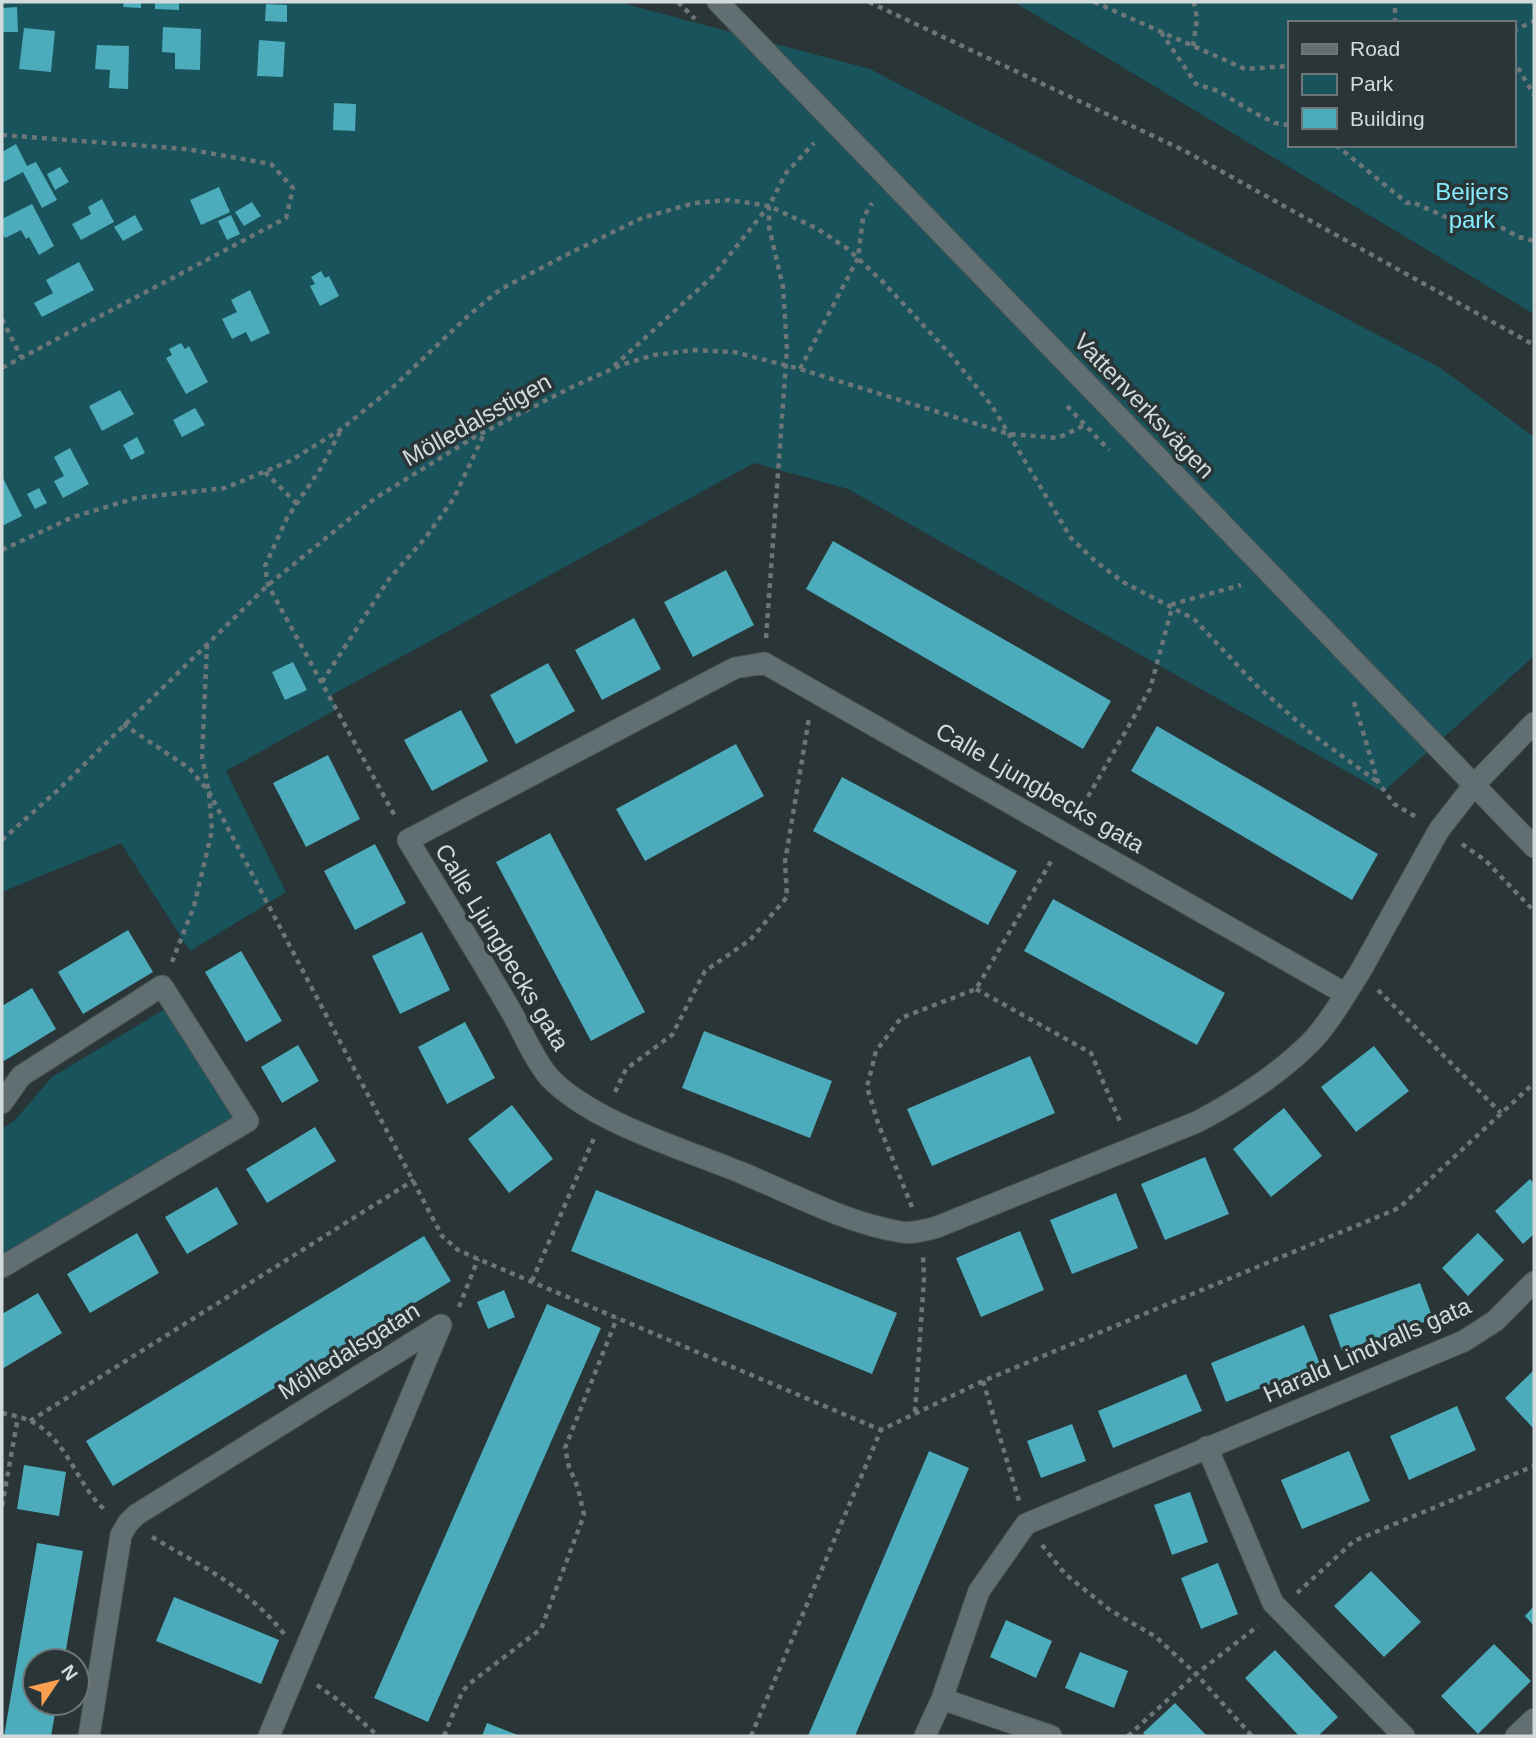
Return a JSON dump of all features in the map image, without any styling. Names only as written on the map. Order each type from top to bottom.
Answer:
[{"type":"street","name":"Vattenverksvägen","points":[[718,2],[1534,847]]},
{"type":"street","name":"Calle Ljungbecks gata","points":[[1346,994],[765,663],[735,668],[408,840],[548,1075],[569,1096],[604,1116],[869,1224],[904,1233],[937,1227],[1196,1122],[1233,1102],[1297,1055],[1312,1040],[1346,994],[1360,972],[1439,831],[1474,785],[1534,723]]},
{"type":"street","points":[[2,1103],[21,1076],[162,986],[248,1121],[2,1267]]},
{"type":"street","name":"Harald Lindvalls gata","points":[[1026,1524],[1464,1341],[1495,1321],[1534,1282]]},
{"type":"street","name":"Mölledalsgatan","points":[[128,1523],[136,1515],[441,1325]]},
{"type":"street","name":"Mölledalsgatan","points":[[269,1736],[441,1325]]},
{"type":"street","points":[[1208,1447],[1268,1594],[1278,1611],[1404,1736]]},
{"type":"street","points":[[89,1736],[121,1535],[128,1523]]},
{"type":"street","points":[[925,1736],[942,1699],[979,1591],[1026,1524]]},
{"type":"street","points":[[942,1699],[1051,1736]]},
{"type":"street","points":[[1516,1736],[1534,1719]]},
{"type":"path","points":[[869,2],[1185,151],[1534,345]]},
{"type":"path","points":[[1094,2],[1245,69],[1288,65]]},
{"type":"path","points":[[1193,46],[1197,19],[1194,2]]},
{"type":"path","points":[[1395,2],[1395,21]]},
{"type":"path","points":[[1515,30],[1534,21]]},
{"type":"path","points":[[1161,31],[1196,85],[1218,91],[1253,112],[1288,125]]},
{"type":"path","points":[[1515,62],[1534,95]]},
{"type":"path","points":[[2,135],[186,149],[258,161],[271,164],[293,188],[286,218],[2,368]]},
{"type":"path","points":[[608,370],[712,277],[769,206],[786,173],[814,142]]},
{"type":"path","points":[[1338,147],[1406,203],[1412,202],[1448,218],[1502,228],[1534,241]]},
{"type":"path","points":[[2,550],[73,517],[136,498],[225,488],[290,461],[340,430],[391,389],[470,314],[501,289],[642,218],[694,203],[729,200],[769,206],[816,228],[848,249],[883,282],[950,354],[992,406],[1071,538],[1095,561],[1123,582],[1194,619],[1256,685],[1312,735],[1378,782],[1394,804],[1480,856],[1534,911]]},
{"type":"path","points":[[800,369],[858,258],[863,218],[872,203]]},
{"type":"path","points":[[765,663],[788,349],[784,297],[769,227],[769,206]]},
{"type":"path","points":[[2,319],[22,357]]},
{"type":"path","name":"Mölledalsstigen","points":[[2,840],[59,789],[268,585],[374,499],[485,432],[608,370],[654,355],[694,350],[734,352],[800,369],[1009,434],[1058,438],[1085,425],[1114,455]]},
{"type":"path","points":[[340,430],[321,468],[288,518],[265,566],[268,585],[408,840]]},
{"type":"path","points":[[321,682],[389,579],[426,537],[454,498],[485,432]]},
{"type":"path","points":[[265,472],[297,504]]},
{"type":"path","points":[[1231,575],[1250,595]]},
{"type":"path","points":[[915,1412],[924,1278],[922,1231],[878,1123],[867,1087],[876,1051],[901,1018],[976,989],[1150,689],[1173,604],[1241,585]]},
{"type":"path","points":[[162,986],[194,906],[212,831],[209,792],[202,757],[207,645]]},
{"type":"path","points":[[532,1281],[626,1069],[672,1035],[705,971],[750,940],[787,897],[785,862],[813,690]]},
{"type":"path","points":[[1353,699],[1378,782]]},
{"type":"path","points":[[123,724],[189,768],[209,792],[443,1237],[458,1250],[478,1259],[881,1430]]},
{"type":"path","points":[[1360,972],[1502,1113]]},
{"type":"path","points":[[976,989],[1091,1053],[1131,1148]]},
{"type":"path","points":[[751,1736],[881,1430],[983,1381],[1399,1208],[1532,1085]]},
{"type":"path","points":[[1532,1085],[1534,1096]]},
{"type":"path","points":[[30,1421],[414,1180]]},
{"type":"path","points":[[441,1325],[462,1304],[478,1259]]},
{"type":"path","points":[[444,1736],[469,1684],[541,1629],[584,1515],[565,1448],[617,1318]]},
{"type":"path","points":[[983,1381],[1026,1524],[1065,1574],[1110,1609],[1156,1637],[1196,1674],[1252,1736]]},
{"type":"path","points":[[2,1413],[30,1421],[42,1428],[54,1440],[104,1509],[237,1587],[254,1600],[290,1641],[310,1680],[338,1700],[378,1736]]},
{"type":"path","points":[[2,1506],[18,1417]]},
{"type":"path","points":[[1128,1736],[1196,1674],[1278,1611],[1354,1541],[1534,1465]]},
{"type":"green space","points":[[2,2],[618,2],[870,69],[1439,367],[1534,437],[1534,656],[1383,792],[848,489],[754,463],[330,696],[337,709],[226,771],[286,892],[190,951],[121,843],[2,892]]},
{"type":"green space","name":"Beijers park","points":[[1014,2],[1534,2],[1534,314]]},
{"type":"green space","points":[[165,1009],[234,1117],[2,1257],[2,1129],[15,1120],[52,1077]]},
{"type":"building","points":[[124,2],[141,2],[141,8],[123,7]]},
{"type":"building","points":[[155,2],[179,2],[179,10],[155,9]]},
{"type":"building","points":[[266,4],[287,5],[287,22],[265,21]]},
{"type":"building","points":[[17,7],[18,32],[2,32],[2,8]]},
{"type":"building","points":[[163,27],[201,29],[200,70],[175,69],[175,53],[162,52]]},
{"type":"building","points":[[24,28],[55,31],[51,72],[19,69]]},
{"type":"building","points":[[259,40],[285,42],[283,77],[257,76]]},
{"type":"building","points":[[97,45],[129,46],[128,89],[109,88],[110,70],[95,69]]},
{"type":"building","points":[[334,103],[356,104],[355,131],[333,130]]},
{"type":"building","points":[[16,144],[27,166],[36,162],[57,200],[42,208],[23,172],[2,183],[2,152]]},
{"type":"building","points":[[60,167],[69,182],[55,190],[47,174]]},
{"type":"building","points":[[219,187],[230,212],[201,225],[190,200]]},
{"type":"building","points":[[102,199],[114,222],[81,240],[72,224],[91,214],[88,207]]},
{"type":"building","points":[[252,202],[261,216],[244,226],[235,212]]},
{"type":"building","points":[[32,204],[54,246],[39,255],[29,237],[26,239],[21,230],[5,238],[2,232],[2,219]]},
{"type":"building","points":[[135,215],[143,230],[123,241],[114,227]]},
{"type":"building","points":[[231,215],[240,234],[227,240],[218,221]]},
{"type":"building","points":[[79,262],[94,290],[42,317],[34,303],[53,293],[46,280]]},
{"type":"building","points":[[321,271],[325,278],[329,276],[339,296],[320,306],[310,286],[315,284],[311,277]]},
{"type":"building","points":[[250,290],[270,333],[251,342],[246,332],[232,339],[222,319],[237,312],[231,300]]},
{"type":"building","points":[[181,343],[185,349],[189,346],[208,382],[186,394],[166,358],[172,355],[169,349]]},
{"type":"building","points":[[120,390],[134,414],[102,431],[89,406]]},
{"type":"building","points":[[195,408],[205,425],[182,437],[173,420]]},
{"type":"building","points":[[137,437],[145,453],[131,460],[123,445]]},
{"type":"building","points":[[70,448],[89,484],[63,498],[54,481],[64,476],[54,457]]},
{"type":"building","points":[[2,476],[22,516],[2,526]]},
{"type":"building","points":[[39,488],[47,503],[35,509],[27,494]]},
{"type":"building","points":[[833,541],[1111,701],[1083,749],[806,589]]},
{"type":"building","points":[[726,570],[754,625],[693,657],[664,602]]},
{"type":"building","points":[[634,618],[661,669],[602,700],[575,650]]},
{"type":"building","points":[[293,662],[307,690],[285,700],[272,672]]},
{"type":"building","points":[[548,663],[575,711],[516,744],[490,695]]},
{"type":"building","points":[[461,710],[488,761],[432,791],[404,740]]},
{"type":"building","points":[[1157,726],[1378,854],[1352,900],[1131,771]]},
{"type":"building","points":[[736,744],[764,796],[645,861],[616,809]]},
{"type":"building","points":[[328,755],[360,819],[306,847],[273,783]]},
{"type":"building","points":[[842,777],[1017,871],[988,925],[813,831]]},
{"type":"building","points":[[550,833],[645,1012],[591,1041],[496,862]]},
{"type":"building","points":[[375,844],[406,903],[355,930],[324,871]]},
{"type":"building","points":[[1053,899],[1225,993],[1197,1045],[1024,951]]},
{"type":"building","points":[[128,930],[153,972],[83,1014],[58,972]]},
{"type":"building","points":[[422,932],[450,990],[400,1014],[372,956]]},
{"type":"building","points":[[241,951],[282,1021],[246,1042],[205,972]]},
{"type":"building","points":[[32,988],[56,1029],[4,1061],[2,1006]]},
{"type":"building","points":[[465,1022],[495,1078],[447,1104],[418,1047]]},
{"type":"building","points":[[704,1031],[832,1081],[810,1138],[682,1088]]},
{"type":"building","points":[[298,1045],[319,1081],[282,1103],[261,1067]]},
{"type":"building","points":[[1374,1046],[1409,1091],[1356,1132],[1321,1087]]},
{"type":"building","points":[[1030,1056],[1055,1113],[932,1166],[907,1109]]},
{"type":"building","points":[[512,1105],[553,1159],[509,1193],[468,1139]]},
{"type":"building","points":[[1284,1108],[1322,1156],[1271,1197],[1233,1149]]},
{"type":"building","points":[[315,1127],[336,1161],[267,1203],[246,1169]]},
{"type":"building","points":[[1205,1157],[1229,1214],[1165,1240],[1141,1184]]},
{"type":"building","points":[[1530,1179],[1534,1184],[1534,1234],[1523,1244],[1495,1211]]},
{"type":"building","points":[[217,1187],[238,1224],[187,1254],[165,1217]]},
{"type":"building","points":[[596,1190],[897,1313],[872,1374],[571,1251]]},
{"type":"building","points":[[1116,1193],[1138,1248],[1072,1274],[1050,1220]]},
{"type":"building","points":[[1020,1231],[1044,1290],[981,1317],[956,1258]]},
{"type":"building","points":[[137,1233],[159,1273],[90,1313],[67,1274]]},
{"type":"building","points":[[1478,1233],[1504,1260],[1468,1296],[1442,1268]]},
{"type":"building","points":[[424,1236],[451,1281],[113,1486],[86,1441]]},
{"type":"building","points":[[1420,1283],[1433,1319],[1342,1351],[1329,1315]]},
{"type":"building","points":[[504,1290],[515,1317],[488,1329],[477,1302]]},
{"type":"building","points":[[38,1293],[62,1333],[2,1369],[2,1314]]},
{"type":"building","points":[[547,1304],[601,1328],[428,1722],[374,1698]]},
{"type":"building","points":[[1304,1325],[1320,1364],[1226,1402],[1211,1363]]},
{"type":"building","points":[[1534,1370],[1534,1429],[1505,1398]]},
{"type":"building","points":[[1186,1374],[1202,1411],[1113,1448],[1098,1411]]},
{"type":"building","points":[[1457,1406],[1476,1450],[1409,1480],[1390,1436]]},
{"type":"building","points":[[1072,1424],[1086,1461],[1041,1478],[1027,1441]]},
{"type":"building","points":[[929,1451],[969,1468],[855,1736],[808,1736]]},
{"type":"building","points":[[1349,1451],[1370,1501],[1302,1529],[1281,1480]]},
{"type":"building","points":[[24,1465],[66,1472],[59,1516],[17,1509]]},
{"type":"building","points":[[1190,1492],[1208,1542],[1172,1555],[1154,1505]]},
{"type":"building","points":[[37,1543],[83,1551],[66,1647],[21,1647],[21,1717],[54,1717],[51,1736],[4,1736]]},
{"type":"building","points":[[1218,1563],[1238,1614],[1201,1629],[1181,1578]]},
{"type":"building","points":[[1371,1571],[1421,1622],[1384,1657],[1334,1606]]},
{"type":"building","points":[[174,1597],[279,1640],[261,1684],[156,1641]]},
{"type":"building","points":[[1534,1606],[1534,1626],[1525,1616]]},
{"type":"building","points":[[1006,1620],[1052,1641],[1036,1678],[990,1657]]},
{"type":"building","points":[[1494,1644],[1531,1681],[1478,1734],[1441,1696]]},
{"type":"building","points":[[1275,1650],[1338,1717],[1318,1736],[1299,1736],[1245,1678]]},
{"type":"building","points":[[1080,1652],[1128,1671],[1114,1708],[1065,1688]]},
{"type":"building","points":[[1175,1703],[1207,1736],[1146,1736],[1143,1733]]},
{"type":"building","points":[[487,1723],[520,1736],[482,1736]]}]
